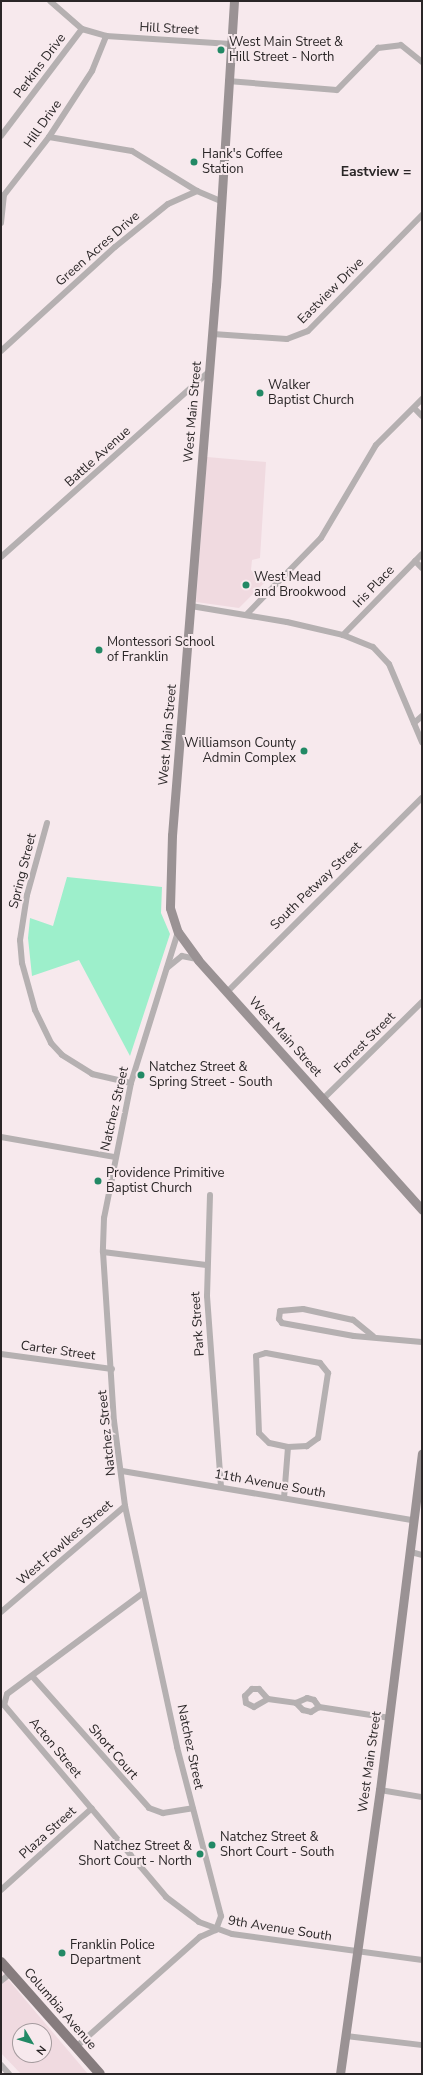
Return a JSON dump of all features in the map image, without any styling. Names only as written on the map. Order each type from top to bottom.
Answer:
[{"type":"main road","name":"West Main Street","points":[[234,1],[220,202],[213,334],[169,885],[170,908],[178,932],[198,960],[422,1210]]},
{"type":"main road","name":"West Main Street","points":[[340,2074],[390,1718],[422,1454]]},
{"type":"main road","name":"Columbia Avenue","points":[[1,1962],[100,2074]]},
{"type":"street","points":[[50,1],[82,29]]},
{"type":"street","name":"Hill Street","points":[[82,29],[106,36],[231,44]]},
{"type":"street","name":"Perkins Drive","points":[[1,136],[82,29]]},
{"type":"street","name":"Hill Drive","points":[[1,223],[4,195],[49,137],[92,71],[106,36]]},
{"type":"street","points":[[228,81],[337,90],[378,48],[401,45],[422,62]]},
{"type":"street","points":[[49,137],[132,150],[197,191],[220,202]]},
{"type":"street","name":"Green Acres Drive","points":[[1,351],[115,247],[168,204],[197,191]]},
{"type":"street","name":"Eastview Drive","points":[[213,334],[287,339],[308,331],[422,215]]},
{"type":"street","name":"Battle Avenue","points":[[1,557],[209,372]]},
{"type":"street","points":[[247,614],[321,538],[376,445],[422,400]]},
{"type":"street","points":[[414,408],[422,416]]},
{"type":"street","name":"Iris Place","points":[[343,635],[422,554]]},
{"type":"street","points":[[415,561],[422,568]]},
{"type":"street","points":[[191,606],[247,614],[343,635],[373,647],[389,664],[422,742]]},
{"type":"street","points":[[414,724],[422,716]]},
{"type":"street","name":"South Petway Street","points":[[226,992],[422,798]]},
{"type":"street","name":"Spring Street","points":[[47,823],[27,895],[20,940],[22,963],[32,1003],[51,1043],[62,1055],[92,1074],[131,1083]]},
{"type":"street","name":"Natchez Street","points":[[178,932],[162,974],[131,1083],[104,1218],[103,1252],[112,1369],[114,1421],[122,1471],[125,1506],[143,1593],[192,1808],[221,1916],[216,1930]]},
{"type":"street","points":[[162,974],[177,958],[187,956],[198,960]]},
{"type":"street","name":"Forrest Street","points":[[323,1099],[422,1002]]},
{"type":"street","points":[[1,1137],[115,1157]]},
{"type":"street","name":"Park Street","points":[[210,1195],[206,1265],[221,1486]]},
{"type":"street","points":[[103,1252],[206,1265]]},
{"type":"street","points":[[374,1336],[353,1320],[303,1309],[280,1311],[279,1319],[282,1323],[354,1336],[374,1336],[422,1342]]},
{"type":"street","points":[[266,1353],[320,1363],[328,1373],[318,1438],[307,1446],[288,1448],[269,1442],[259,1433],[256,1356],[266,1353]]},
{"type":"street","name":"Carter Street","points":[[1,1354],[112,1369]]},
{"type":"street","points":[[284,1498],[288,1448]]},
{"type":"street","name":"11th Avenue South","points":[[122,1471],[221,1486],[413,1520]]},
{"type":"street","name":"West Fowlkes Street","points":[[1,1612],[125,1506]]},
{"type":"street","points":[[411,1552],[422,1555]]},
{"type":"street","name":"Acton Street","points":[[143,1593],[7,1694],[4,1705],[166,1897],[194,1919],[216,1930]]},
{"type":"street","name":"Short Court","points":[[32,1676],[149,1808],[162,1813],[192,1808]]},
{"type":"street","points":[[268,1699],[296,1703],[307,1698],[314,1700],[319,1707]]},
{"type":"street","points":[[296,1703],[303,1710],[312,1712],[319,1707],[390,1718]]},
{"type":"street","points":[[380,1790],[422,1797]]},
{"type":"street","name":"Plaza Street","points":[[1,1890],[92,1808]]},
{"type":"street","name":"9th Avenue South","points":[[76,2046],[200,1937],[216,1930],[356,1952],[422,1960]]},
{"type":"street","points":[[1,1981],[11,1973]]},
{"type":"street","points":[[346,2036],[422,2045]]},
{"type":"street","points":[[1,2065],[9,2074]]},
{"type":"shaded area","points":[[207,457],[266,462],[260,558],[252,560],[251,570],[264,583],[239,608],[196,602]]},
{"type":"shaded area","points":[[1,1971],[45,2023],[12,2023],[12,2063],[52,2063],[52,2031],[88,2074],[21,2074],[1,2053]]},
{"type":"green space","points":[[67,877],[162,887],[161,913],[170,934],[130,1056],[79,960],[32,976],[28,938],[30,918],[53,926]]},
{"type":"place","name":"West Main Street & Hill Street - North","points":[[221,50]]},
{"type":"place","name":"Hank's Coffee Station","points":[[194,162]]},
{"type":"place","name":"Walker Baptist Church","points":[[260,393]]},
{"type":"place","name":"West Mead and Brookwood","points":[[246,585]]},
{"type":"place","name":"Montessori School of Franklin","points":[[99,650]]},
{"type":"place","name":"Williamson County Admin Complex","points":[[304,751]]},
{"type":"place","name":"Natchez Street & Spring Street - South","points":[[141,1075]]},
{"type":"place","name":"Providence Primitive Baptist Church","points":[[98,1181]]},
{"type":"place","name":"Natchez Street & Short Court - South","points":[[212,1845]]},
{"type":"place","name":"Natchez Street & Short Court - North","points":[[200,1854]]},
{"type":"place","name":"Franklin Police Department","points":[[62,1953]]},
{"type":"district","name":"Eastview =","points":[[376,172]]}]
